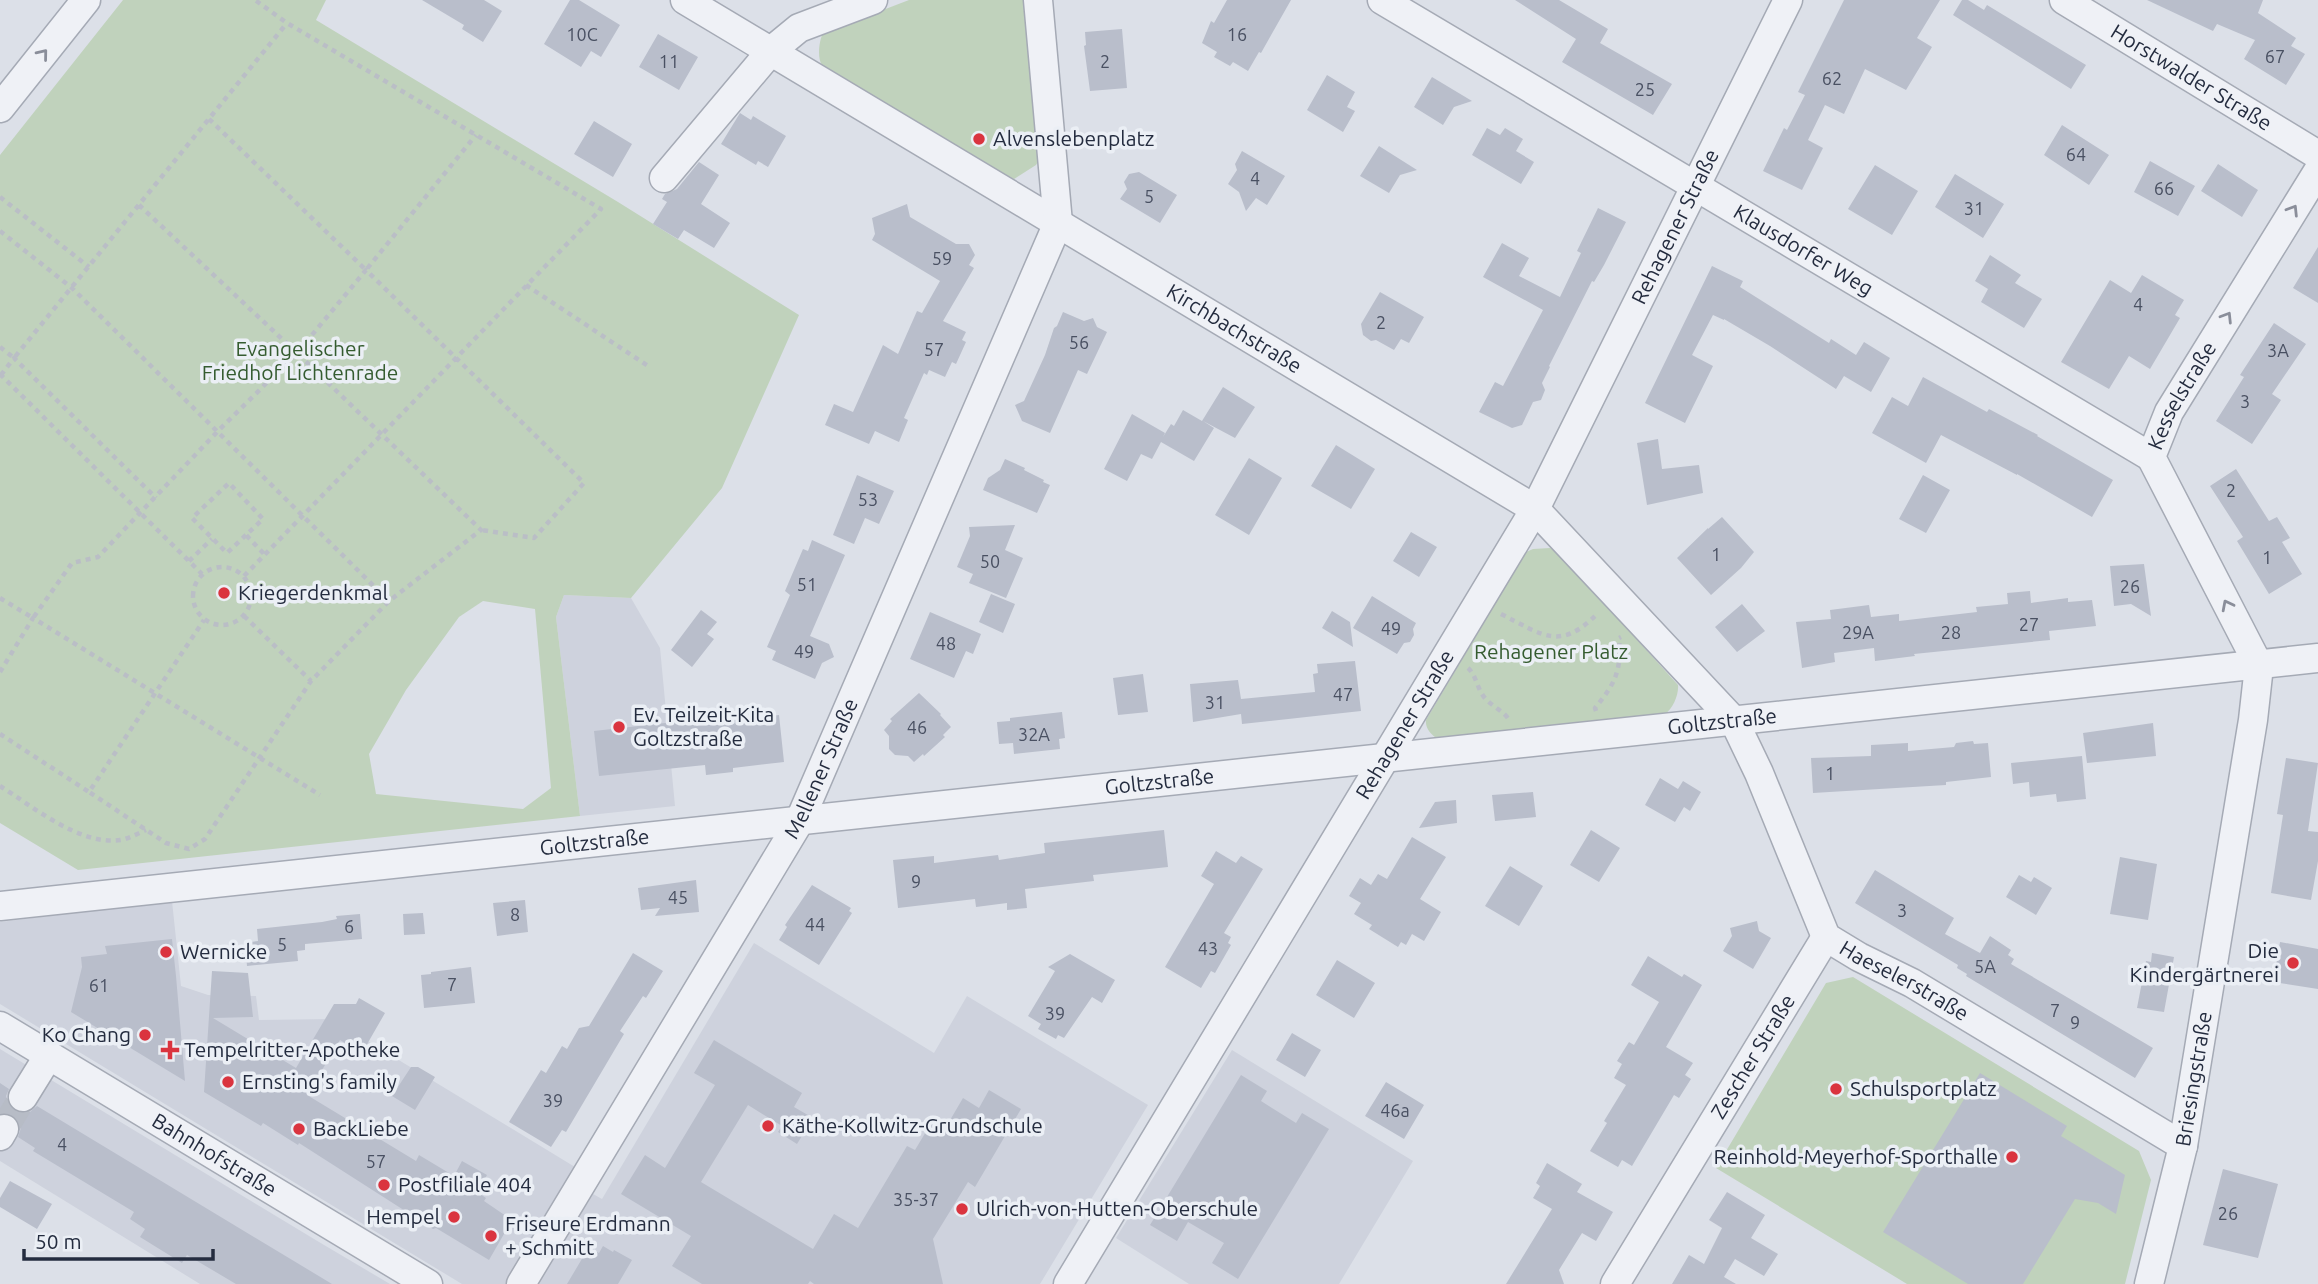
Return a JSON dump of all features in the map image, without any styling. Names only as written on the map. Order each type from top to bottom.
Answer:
[{"type":"street","points":[[0,108],[86,0]]},
{"type":"street","name":"Kirchbachstraße","points":[[685,0],[1535,509],[1734,721]]},
{"type":"street","points":[[664,178],[771,51],[799,28],[873,0]]},
{"type":"street","points":[[1038,0],[1058,223]]},
{"type":"street","name":"Klausdorfer Weg","points":[[1382,0],[2151,457]]},
{"type":"street","name":"Rehagener Straße","points":[[1068,1284],[1535,509],[1788,0]]},
{"type":"street","name":"Horstwalder Straße","points":[[2064,0],[2318,155]]},
{"type":"street","name":"Kesselstraße","points":[[2259,666],[2151,457],[2169,412],[2318,171]]},
{"type":"street","name":"Mellener Straße","points":[[521,1284],[799,822],[1058,223]]},
{"type":"street","name":"Goltzstraße","points":[[0,906],[2318,659]]},
{"type":"street","name":"Briesingstraße","points":[[2149,1284],[2183,1146],[2253,720],[2259,666]]},
{"type":"street","name":"Haeselerstraße","points":[[1734,721],[1759,773],[1826,937],[1912,983],[2183,1146]]},
{"type":"street","name":"Zescher Straße","points":[[1615,1284],[1826,937]]},
{"type":"street","name":"Bahnhofstraße","points":[[0,1026],[428,1284]]},
{"type":"street","points":[[23,1097],[49,1055]]},
{"type":"path","points":[[244,576],[601,209],[287,23],[255,0]]},
{"type":"path","points":[[202,574],[0,376],[287,23]]},
{"type":"path","points":[[139,205],[481,530],[534,538],[584,483],[209,119]]},
{"type":"path","points":[[0,672],[2,662],[72,563],[98,557],[297,353],[476,135]]},
{"type":"path","points":[[0,197],[89,267]]},
{"type":"path","points":[[0,231],[72,288],[389,601]]},
{"type":"path","points":[[526,285],[648,366]]},
{"type":"path","points":[[0,347],[156,498]]},
{"type":"path","points":[[229,483],[263,519],[246,535],[227,553],[192,518],[229,483]]},
{"type":"path","points":[[0,734],[166,843],[189,849],[205,839],[311,681],[389,601],[481,530]]},
{"type":"path","points":[[246,535],[265,555]]},
{"type":"path","points":[[189,561],[212,539]]},
{"type":"path","points":[[228,567],[244,576],[251,600],[243,616],[229,625],[212,624],[204,620],[194,606],[192,597],[193,589],[202,574],[209,569],[228,567]]},
{"type":"path","points":[[0,598],[320,795]]},
{"type":"path","points":[[1500,614],[1539,633],[1559,637],[1568,636],[1580,629],[1599,612]]},
{"type":"path","points":[[243,616],[311,681]]},
{"type":"path","points":[[89,792],[204,620]]},
{"type":"path","points":[[1596,712],[1595,708],[1614,681],[1620,662],[1621,636]]},
{"type":"path","points":[[1468,668],[1472,671],[1479,691],[1487,701],[1507,716],[1509,721]]},
{"type":"path","points":[[0,786],[83,836],[106,841],[122,840],[146,830]]},
{"type":"shaded area","name":"Ev. Teilzeit-Kita Goltzstraße","points":[[564,595],[631,598],[660,648],[675,806],[580,816],[556,617]]},
{"type":"shaded area","points":[[172,901],[181,986],[208,995],[256,996],[259,1020],[331,1019],[575,1167],[506,1284],[462,1284],[0,1004],[0,922]]},
{"type":"shaded area","points":[[754,943],[934,1053],[967,996],[1148,1105],[1040,1284],[537,1284],[593,1194],[602,1199]]},
{"type":"shaded area","points":[[0,1049],[390,1284],[200,1284],[0,1161]]},
{"type":"shaded area","points":[[1232,1050],[1413,1161],[1339,1284],[1189,1284],[1116,1238]]},
{"type":"green space","name":"Evangelischer Friedhof Lichtenrade","points":[[123,0],[326,0],[316,20],[799,315],[722,488],[631,598],[564,595],[556,617],[580,816],[78,870],[0,823],[0,155]],"holes":[[[483,601],[535,609],[551,788],[523,809],[376,794],[369,754],[406,690],[459,617]]]},
{"type":"green space","points":[[909,0],[1026,0],[1039,160],[1036,165],[1014,179],[1009,177],[822,65],[819,49],[823,33]]},
{"type":"green space","name":"Rehagener Platz","points":[[1550,548],[1557,551],[1678,685],[1673,705],[1665,714],[1438,739],[1429,731],[1426,720],[1526,552]]},
{"type":"green space","points":[[1853,977],[2139,1151],[2151,1180],[2125,1284],[1907,1284],[1716,1168],[1826,983]]},
{"type":"building","points":[[422,0],[484,0],[502,11],[483,42],[462,29],[464,25]]},
{"type":"building","points":[[570,0],[579,0],[620,25],[601,57],[591,51],[581,67],[544,44]]},
{"type":"building","points":[[1227,0],[1291,0],[1248,71],[1233,62],[1230,66],[1214,57],[1217,52],[1202,43],[1211,21],[1214,23]]},
{"type":"building","points":[[1515,0],[1559,0],[1608,29],[1600,43],[1672,84],[1653,115],[1562,62],[1576,39]]},
{"type":"building","points":[[1844,0],[1940,0],[1917,38],[1932,47],[1906,90],[1865,69],[1844,114],[1825,105],[1808,140],[1823,148],[1802,190],[1763,171],[1784,128],[1787,130],[1805,95],[1798,92]]},
{"type":"building","points":[[1962,0],[1968,0],[1984,10],[1987,5],[2086,65],[2071,89],[1953,15]]},
{"type":"building","points":[[2147,0],[2263,0],[2258,13],[2296,38],[2291,46],[2305,54],[2286,85],[2244,59],[2255,40],[2217,24],[2213,31]]},
{"type":"building","points":[[1122,29],[1127,88],[1090,91],[1084,46],[1085,32]]},
{"type":"building","points":[[658,34],[698,57],[679,90],[639,67]]},
{"type":"building","points":[[1327,75],[1355,92],[1347,107],[1355,111],[1343,132],[1307,110]]},
{"type":"building","points":[[1432,77],[1472,101],[1454,107],[1443,125],[1414,107]]},
{"type":"building","points":[[740,113],[751,120],[753,116],[786,136],[768,167],[758,161],[756,165],[721,144]]},
{"type":"building","points":[[594,121],[632,144],[613,177],[574,154]]},
{"type":"building","points":[[2062,125],[2109,155],[2089,185],[2044,155]]},
{"type":"building","points":[[1487,128],[1500,135],[1505,128],[1523,139],[1516,151],[1534,162],[1521,184],[1472,155]]},
{"type":"building","points":[[1379,146],[1417,170],[1400,175],[1389,193],[1360,176]]},
{"type":"building","points":[[1242,151],[1285,176],[1267,205],[1256,198],[1246,211],[1239,192],[1228,184],[1237,170],[1235,164]]},
{"type":"building","points":[[2150,161],[2195,186],[2178,216],[2134,192]]},
{"type":"building","points":[[699,162],[719,175],[701,204],[730,223],[714,248],[684,230],[678,239],[653,224],[667,202],[662,199],[665,194],[677,189]]},
{"type":"building","points":[[2218,164],[2258,190],[2242,217],[2201,191]]},
{"type":"building","points":[[1875,165],[1918,191],[1892,235],[1848,209]]},
{"type":"building","points":[[1139,172],[1177,195],[1160,223],[1120,199],[1127,189],[1124,182],[1129,174]]},
{"type":"building","points":[[1955,174],[2004,204],[1983,238],[1935,207]]},
{"type":"building","points":[[907,204],[910,217],[956,244],[969,244],[975,255],[969,265],[974,268],[943,321],[966,332],[962,340],[966,342],[956,364],[952,362],[945,377],[929,370],[927,375],[924,373],[904,418],[908,420],[899,442],[875,431],[869,444],[825,425],[834,404],[853,412],[883,345],[898,354],[917,311],[922,313],[940,281],[872,240],[875,234],[872,218]]},
{"type":"building","points":[[1598,208],[1626,222],[1604,265],[1594,282],[1592,281],[1549,366],[1542,383],[1545,390],[1541,400],[1533,402],[1522,425],[1512,428],[1479,412],[1495,382],[1503,386],[1543,310],[1483,277],[1502,243],[1529,258],[1519,276],[1560,297],[1581,253],[1577,251]]},
{"type":"building","points":[[2318,247],[2318,303],[2293,288]]},
{"type":"building","points":[[1990,255],[2021,275],[2015,283],[2042,299],[2024,328],[1981,302],[1988,289],[1975,281]]},
{"type":"building","points":[[1712,266],[1743,281],[1740,287],[1829,343],[1831,339],[1856,355],[1864,342],[1890,358],[1871,392],[1844,376],[1836,389],[1770,346],[1713,315],[1692,355],[1713,366],[1685,423],[1645,403]]},
{"type":"building","points":[[2142,275],[2184,300],[2175,315],[2180,318],[2150,369],[2129,356],[2109,389],[2061,362],[2110,280],[2131,293]]},
{"type":"building","points":[[1380,292],[1424,317],[1409,343],[1401,339],[1394,350],[1363,335],[1361,324]]},
{"type":"building","points":[[1063,312],[1084,321],[1093,318],[1097,327],[1107,332],[1087,374],[1078,370],[1050,433],[1022,421],[1015,405],[1024,401]]},
{"type":"building","points":[[2274,323],[2306,344],[2272,394],[2281,400],[2252,444],[2216,421],[2244,377],[2240,375]]},
{"type":"building","points":[[1923,377],[1987,412],[1989,409],[2038,435],[2113,480],[2092,517],[1941,435],[1926,463],[1872,433],[1892,397],[1908,406]]},
{"type":"building","points":[[1223,387],[1255,407],[1235,438],[1203,421],[1214,428],[1194,461],[1161,442],[1152,459],[1141,454],[1127,481],[1104,469],[1132,414],[1165,433],[1163,437],[1171,424],[1174,426],[1183,410],[1202,421]]},
{"type":"building","points":[[1658,439],[1662,469],[1699,465],[1703,493],[1647,505],[1637,443]]},
{"type":"building","points":[[1336,445],[1375,469],[1351,509],[1311,486]]},
{"type":"building","points":[[1249,458],[1282,478],[1249,535],[1215,515]]},
{"type":"building","points":[[1005,459],[1025,468],[1024,470],[1050,485],[1037,513],[983,490],[988,478],[1000,470]]},
{"type":"building","points":[[2236,469],[2269,521],[2277,517],[2290,538],[2282,542],[2302,574],[2269,594],[2237,541],[2243,537],[2210,486]]},
{"type":"building","points":[[857,475],[894,491],[879,524],[865,518],[854,544],[833,535]]},
{"type":"building","points":[[1923,475],[1950,490],[1926,533],[1899,519]]},
{"type":"building","points":[[1722,517],[1754,552],[1741,568],[1711,595],[1677,558]]},
{"type":"building","points":[[1015,525],[1005,550],[1023,558],[1006,598],[969,583],[973,574],[957,567],[970,536],[969,527]]},
{"type":"building","points":[[1411,532],[1437,547],[1419,577],[1393,561]]},
{"type":"building","points":[[812,540],[845,555],[810,636],[829,644],[834,657],[822,663],[815,679],[772,660],[776,651],[767,647],[790,595],[785,591],[803,549],[808,551]]},
{"type":"building","points":[[2144,564],[2151,616],[2131,604],[2114,606],[2110,566]]},
{"type":"building","points":[[2030,591],[2031,603],[2068,598],[2068,602],[2092,600],[2096,626],[2049,631],[2050,640],[1914,654],[1915,656],[1875,661],[1874,648],[1834,653],[1835,662],[1802,668],[1796,622],[1831,619],[1830,610],[1869,605],[1871,617],[1899,614],[1899,621],[1977,612],[1976,607],[2008,604],[2007,593]]},
{"type":"building","points":[[991,594],[1015,604],[1003,633],[979,622]]},
{"type":"building","points":[[1372,596],[1416,623],[1410,642],[1404,643],[1397,654],[1353,628]]},
{"type":"building","points":[[1742,604],[1765,631],[1737,652],[1715,627]]},
{"type":"building","points":[[701,610],[717,622],[707,634],[714,639],[692,667],[671,650]]},
{"type":"building","points":[[1332,611],[1350,622],[1353,647],[1322,628]]},
{"type":"building","points":[[930,612],[981,634],[973,654],[966,651],[954,678],[910,659]]},
{"type":"building","points":[[1355,661],[1361,711],[1242,724],[1241,714],[1193,722],[1190,684],[1238,680],[1241,699],[1315,692],[1313,674],[1318,673],[1317,664]]},
{"type":"building","points":[[1143,674],[1148,712],[1118,715],[1113,678]]},
{"type":"building","points":[[919,693],[951,727],[943,735],[945,737],[914,762],[908,756],[895,755],[889,749],[889,736],[884,730],[892,721],[890,719]]},
{"type":"building","points":[[1062,712],[1065,738],[1059,739],[1060,749],[1014,754],[1013,743],[999,744],[997,722]]},
{"type":"building","points":[[779,715],[784,762],[733,768],[733,772],[706,775],[705,765],[599,776],[594,731],[701,719],[701,723]]},
{"type":"building","points":[[2153,723],[2156,756],[2087,763],[2083,733]]},
{"type":"building","points":[[1973,741],[1974,744],[1988,743],[1991,777],[1946,782],[1946,785],[1813,793],[1811,758],[1871,756],[1871,745],[1908,743],[1908,751],[1954,747],[1956,743]]},
{"type":"building","points":[[2082,756],[2086,799],[2057,802],[2056,794],[2030,797],[2029,782],[2013,784],[2011,763]]},
{"type":"building","points":[[2286,758],[2318,763],[2308,831],[2318,832],[2318,861],[2311,900],[2271,893],[2283,815],[2277,814]]},
{"type":"building","points":[[1660,778],[1678,789],[1683,781],[1701,792],[1690,811],[1684,807],[1675,822],[1645,805]]},
{"type":"building","points":[[1533,792],[1536,817],[1495,821],[1492,795]]},
{"type":"building","points":[[1456,800],[1457,823],[1419,828],[1435,802]]},
{"type":"building","points":[[1164,830],[1168,867],[1093,875],[1094,881],[1025,889],[1027,908],[1007,910],[1007,903],[976,907],[975,899],[898,908],[893,860],[934,856],[934,863],[998,855],[999,860],[1045,853],[1044,843]]},
{"type":"building","points":[[1591,830],[1620,848],[1599,882],[1570,865]]},
{"type":"building","points":[[1412,837],[1446,857],[1420,899],[1441,912],[1424,941],[1412,934],[1406,945],[1401,942],[1398,947],[1369,929],[1372,925],[1354,914],[1361,903],[1349,896],[1360,878],[1371,885],[1378,874],[1387,879]]},
{"type":"building","points":[[1216,851],[1236,863],[1241,856],[1263,869],[1224,933],[1231,937],[1228,943],[1231,945],[1215,973],[1211,971],[1201,988],[1165,967],[1214,884],[1201,876]]},
{"type":"building","points":[[2120,857],[2157,864],[2148,920],[2110,914]]},
{"type":"building","points":[[1510,866],[1543,886],[1519,926],[1485,906]]},
{"type":"building","points":[[1875,870],[1954,918],[1945,934],[1980,953],[1990,936],[2011,950],[2008,955],[2014,959],[2011,964],[2153,1048],[2135,1078],[1966,976],[1967,974],[1957,968],[1958,965],[1855,903]]},
{"type":"building","points":[[2019,875],[2031,882],[2034,877],[2052,888],[2036,915],[2006,897]]},
{"type":"building","points":[[696,880],[699,912],[655,916],[660,908],[641,910],[638,888]]},
{"type":"building","points":[[812,885],[851,908],[849,911],[852,913],[819,965],[779,940],[787,927],[785,925]]},
{"type":"building","points":[[525,900],[528,932],[497,936],[493,903]]},
{"type":"building","points":[[423,913],[425,934],[404,935],[403,914]]},
{"type":"building","points":[[360,914],[362,939],[305,944],[305,950],[297,951],[298,961],[247,966],[245,943],[258,941],[257,929],[322,922],[337,919],[336,916]]},
{"type":"building","points":[[1757,921],[1759,931],[1771,938],[1753,969],[1723,951],[1732,936],[1730,928]]},
{"type":"building","points":[[172,939],[185,1081],[71,1012],[82,967],[81,957],[107,954],[105,946]]},
{"type":"building","name":"Die Kindergärtnerei","points":[[2280,942],[2318,949],[2318,989],[2273,982]]},
{"type":"building","points":[[633,953],[663,971],[620,1031],[624,1034],[566,1132],[562,1130],[551,1147],[509,1122],[541,1070],[546,1073],[562,1046],[567,1049],[579,1028],[589,1026]]},
{"type":"building","points":[[2152,953],[2174,957],[2164,1012],[2137,1008],[2146,961],[2151,962]]},
{"type":"building","points":[[1070,954],[1115,980],[1102,1003],[1092,997],[1064,1038],[1058,1035],[1056,1039],[1038,1029],[1041,1024],[1028,1016],[1055,971],[1048,967]]},
{"type":"building","points":[[1648,956],[1682,977],[1684,974],[1702,985],[1666,1047],[1693,1063],[1685,1075],[1691,1079],[1679,1098],[1674,1095],[1632,1166],[1622,1160],[1618,1167],[1590,1151],[1626,1085],[1614,1078],[1622,1064],[1617,1061],[1629,1042],[1634,1045],[1659,1002],[1631,985]]},
{"type":"building","points":[[1337,960],[1375,983],[1354,1018],[1316,995]]},
{"type":"building","points":[[471,967],[475,1003],[424,1008],[421,975]]},
{"type":"building","points":[[212,971],[248,973],[253,1017],[213,1018],[296,1068],[334,1004],[356,1004],[359,998],[385,1013],[362,1053],[340,1040],[307,1095],[416,1161],[419,1155],[454,1176],[462,1161],[487,1175],[477,1192],[486,1198],[484,1201],[512,1220],[489,1260],[436,1228],[433,1229],[299,1143],[298,1145],[263,1123],[261,1126],[204,1092]]},
{"type":"building","points":[[1292,1033],[1321,1050],[1305,1077],[1276,1060]]},
{"type":"building","points":[[714,1040],[802,1093],[794,1107],[813,1118],[797,1144],[778,1132],[782,1126],[748,1105],[701,1182],[813,1249],[834,1214],[858,1228],[907,1146],[915,1150],[933,1120],[946,1127],[963,1098],[979,1108],[989,1090],[1021,1109],[975,1187],[968,1182],[933,1239],[943,1284],[814,1284],[810,1281],[808,1284],[702,1284],[672,1266],[691,1236],[621,1194],[645,1155],[665,1168],[715,1085],[694,1073]]},
{"type":"building","points":[[411,1067],[418,1067],[435,1077],[415,1110],[392,1096]]},
{"type":"building","name":"Reinhold-Meyerhof-Sporthalle","points":[[1980,1073],[2067,1126],[2061,1136],[2125,1175],[2116,1214],[2098,1203],[2075,1199],[2023,1284],[1968,1284],[1883,1232]]},
{"type":"building","points":[[1241,1075],[1267,1091],[1261,1101],[1296,1123],[1302,1113],[1329,1129],[1238,1279],[1212,1263],[1224,1243],[1188,1222],[1177,1241],[1150,1225]]},
{"type":"building","points":[[1386,1082],[1424,1105],[1404,1139],[1365,1116]]},
{"type":"building","points":[[0,1083],[9,1089],[6,1096],[8,1104],[15,1111],[22,1114],[37,1106],[332,1284],[236,1284],[187,1255],[182,1263],[140,1237],[145,1229],[130,1219],[134,1212],[33,1151],[35,1148],[18,1137],[21,1128],[18,1120],[12,1114],[0,1113]]},
{"type":"building","points":[[1547,1163],[1582,1184],[1577,1192],[1613,1212],[1596,1241],[1582,1233],[1559,1270],[1564,1284],[1506,1284],[1552,1209],[1533,1198],[1540,1186],[1536,1183]]},
{"type":"building","points":[[2223,1169],[2278,1184],[2258,1258],[2203,1245]]},
{"type":"building","points":[[10,1181],[52,1204],[37,1229],[0,1207],[0,1198]]},
{"type":"building","points":[[1727,1192],[1765,1215],[1751,1238],[1778,1254],[1764,1276],[1735,1259],[1724,1277],[1736,1284],[1672,1284],[1689,1255],[1704,1264],[1722,1228],[1709,1220]]},
{"type":"building","points":[[603,1246],[632,1260],[618,1284],[567,1284],[589,1247],[599,1253]]},
{"type":"tunnel","points":[[4,1129],[23,1097]]},
{"type":"place","name":"Alvenslebenplatz","points":[[979,139]]},
{"type":"place","name":"Kriegerdenkmal","points":[[224,593]]},
{"type":"place","name":"Ev. Teilzeit-Kita Goltzstraße","points":[[619,727]]},
{"type":"place","name":"Wernicke","points":[[166,952]]},
{"type":"place","name":"Die Kindergärtnerei","points":[[2293,963]]},
{"type":"place","name":"Ko Chang","points":[[145,1035]]},
{"type":"place","name":"Tempelritter-Apotheke","points":[[170,1050]]},
{"type":"place","name":"Ernsting's family","points":[[228,1082]]},
{"type":"place","name":"Schulsportplatz","points":[[1836,1089]]},
{"type":"place","name":"Käthe-Kollwitz-Grundschule","points":[[768,1126]]},
{"type":"place","name":"BackLiebe","points":[[299,1129]]},
{"type":"place","name":"Reinhold-Meyerhof-Sporthalle","points":[[2012,1157]]},
{"type":"place","name":"Postfiliale 404","points":[[384,1185]]},
{"type":"place","name":"Ulrich-von-Hutten-Oberschule","points":[[962,1209]]},
{"type":"place","name":"Hempel","points":[[454,1217]]},
{"type":"place","name":"Friseure Erdmann + Schmitt","points":[[491,1236]]}]
